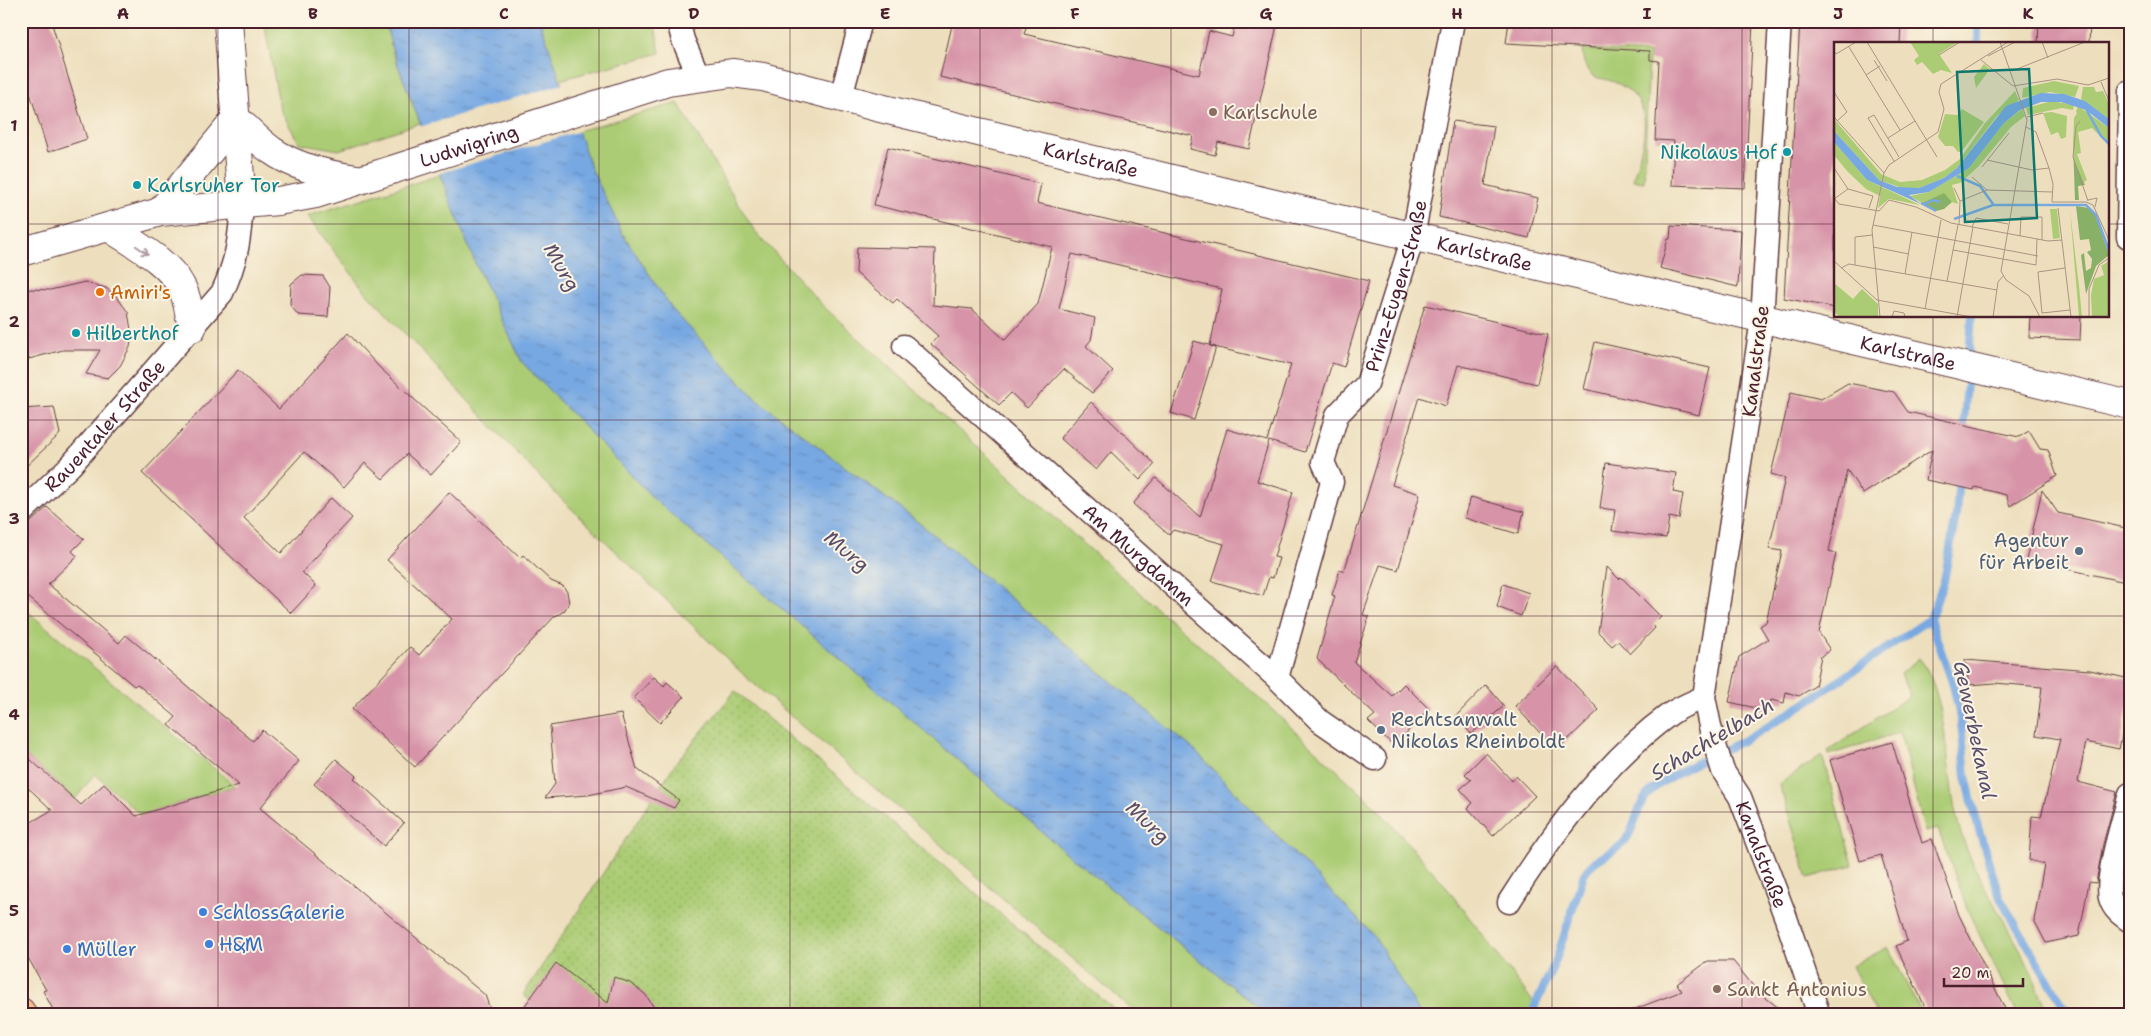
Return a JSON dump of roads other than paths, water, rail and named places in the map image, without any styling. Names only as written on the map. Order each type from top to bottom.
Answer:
[{"type":"street","name":"Rauentaler Straße","points":[[21,513],[65,472],[192,328],[222,293],[232,271],[240,243],[242,203],[228,21]]},
{"type":"street","points":[[678,21],[683,40],[699,77]]},
{"type":"street","points":[[840,97],[861,21]]},
{"type":"street","name":"Prinz-Eugen-Straße","points":[[1277,678],[1332,482],[1323,462],[1338,415],[1367,384],[1413,237],[1453,21]]},
{"type":"street","name":"Kanalstraße","points":[[1780,21],[1762,320],[1704,697],[1712,736],[1723,771],[1740,797],[1786,918],[1819,1015]]},
{"type":"street","name":"Ludwigring","points":[[21,252],[160,212],[278,201],[312,181],[359,180],[668,82],[732,73],[763,76],[840,97]]},
{"type":"street","points":[[2130,91],[2128,237],[2130,238]]},
{"type":"street","name":"Karlstraße","points":[[840,97],[1413,237],[2130,405]]},
{"type":"street","points":[[160,212],[236,119],[270,150],[312,181]]},
{"type":"street","points":[[109,227],[164,265],[174,276],[182,287],[192,328]]},
{"type":"street","name":"Am Murgdamm","points":[[904,346],[1277,678],[1320,721],[1375,759]]},
{"type":"street","points":[[1508,902],[1544,849],[1590,791],[1635,743],[1671,713],[1704,697]]},
{"type":"street","points":[[2130,794],[2110,880],[2110,898],[2117,913],[2130,921]]},
{"type":"water","name":"Murg","points":[[385,21],[540,21],[591,168],[622,233],[672,309],[757,400],[924,527],[1192,748],[1374,936],[1421,1015],[1268,1015],[1069,855],[656,501],[522,362],[476,265],[393,52]]},
{"type":"waterway","name":"Gewerbekanal","points":[[1978,21],[1978,42]]},
{"type":"waterway","name":"Gewerbekanal","points":[[1963,434],[1972,318]]},
{"type":"waterway","name":"Gewerbekanal","points":[[1959,478],[1956,515],[1944,581],[1930,619],[1953,685],[1961,722],[1966,776],[1978,827],[2000,898],[2069,1015]]},
{"type":"waterway","name":"Schachtelbach","points":[[1531,1015],[1556,960],[1584,874],[1593,863],[1615,850],[1625,841],[1632,829],[1642,802],[1651,791],[1675,774],[1742,741],[1777,721],[1930,619]]},
{"type":"place","name":"Karlschule","points":[[1213,112]]},
{"type":"place","name":"Nikolaus Hof","points":[[1787,152]]},
{"type":"place","name":"Karlsruher Tor","points":[[137,185]]},
{"type":"place","name":"Amiri's","points":[[100,292]]},
{"type":"place","name":"Hilberthof","points":[[76,333]]},
{"type":"place","name":"Agentur für Arbeit","points":[[2079,551]]},
{"type":"place","name":"Rechtsanwalt Nikolas Rheinboldt","points":[[1381,730]]},
{"type":"place","name":"SchlossGalerie","points":[[203,912]]},
{"type":"place","name":"H&M","points":[[209,944]]},
{"type":"place","name":"Müller","points":[[67,949]]},
{"type":"place","name":"Sankt Antonius","points":[[1717,989]]}]
